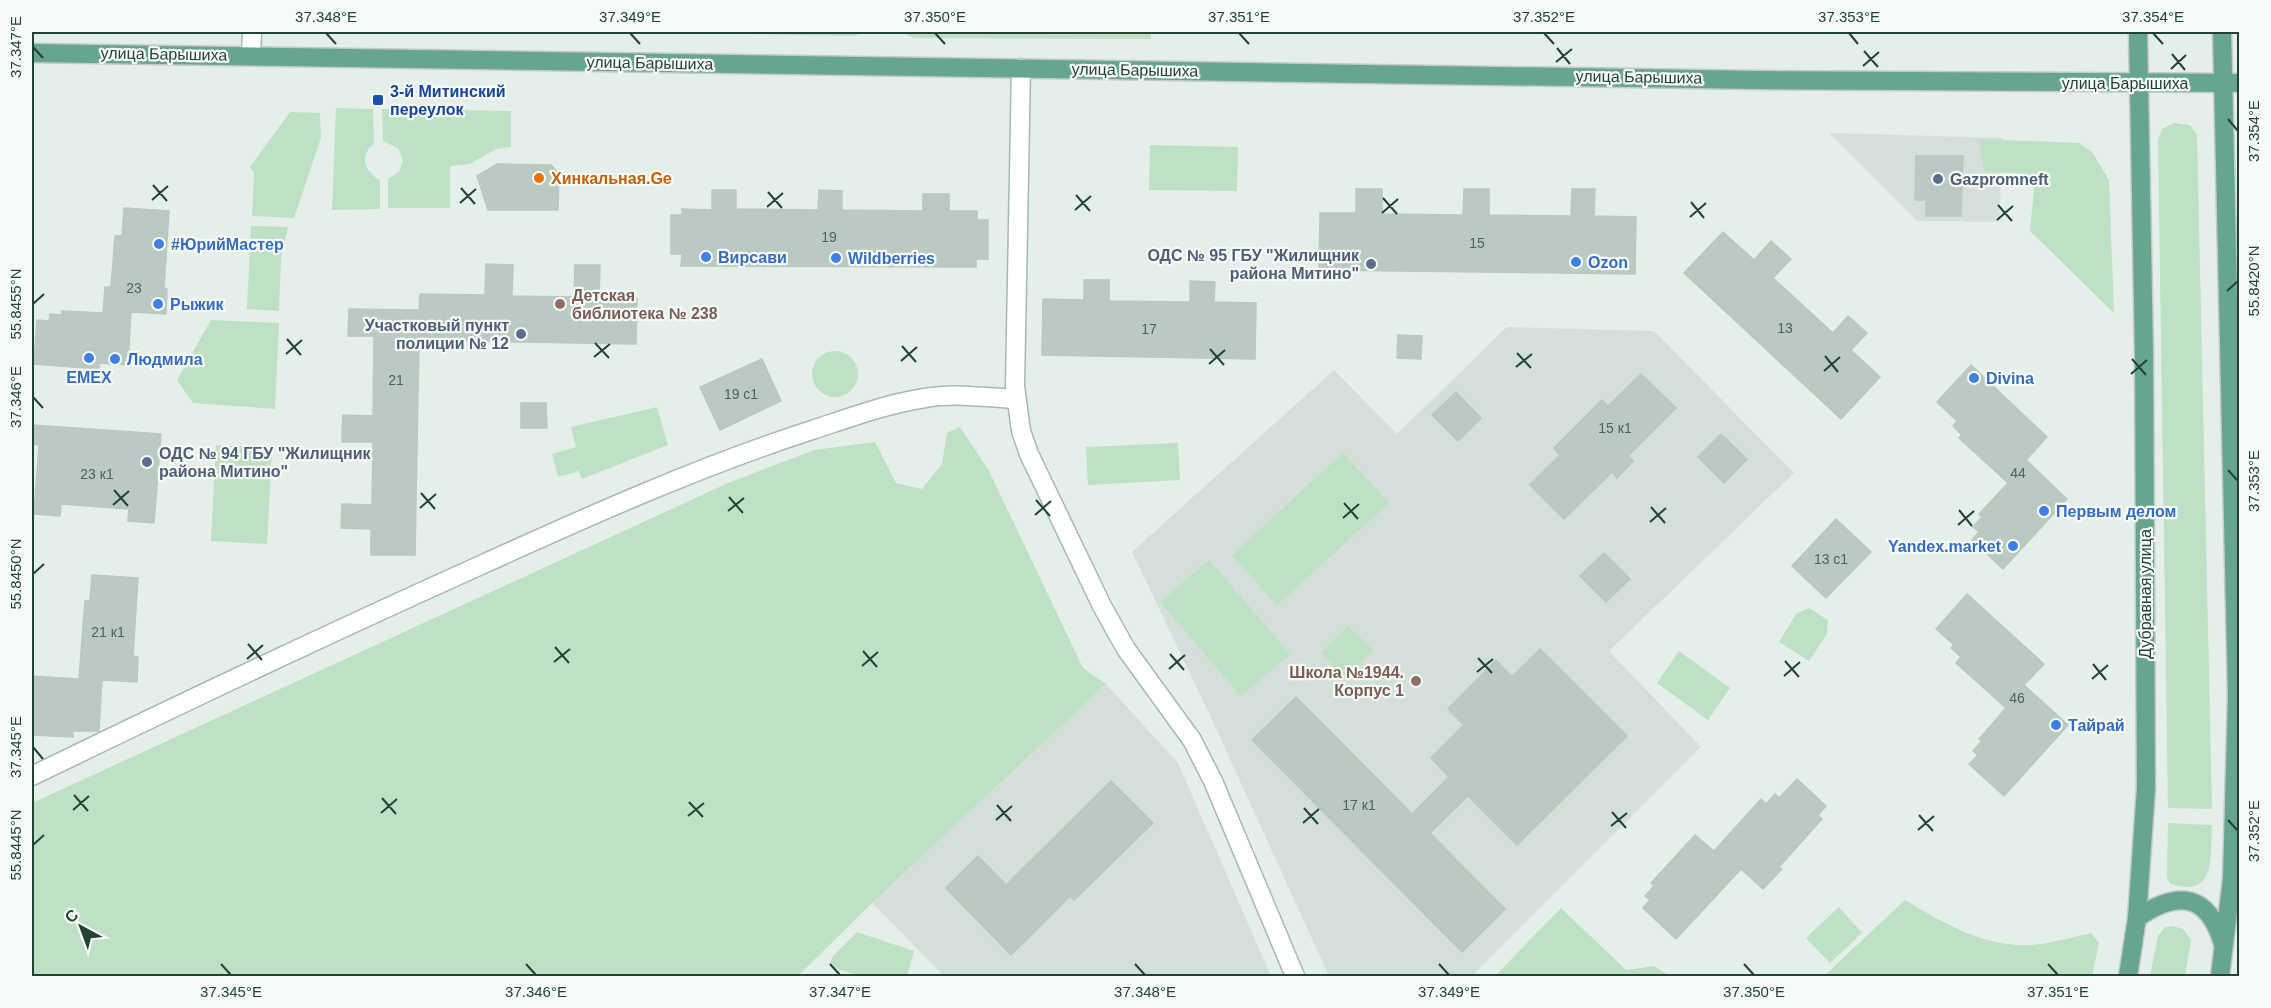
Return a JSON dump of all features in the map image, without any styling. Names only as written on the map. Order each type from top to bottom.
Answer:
[{"type":"main road","name":"Дубравная улица","points":[[2128,976],[2137,918],[2146,815],[2147,738],[2144,354],[2137,84],[2138,32]]},
{"type":"main road","points":[[2220,976],[2225,949],[2235,818],[2237,685],[2231,83],[2222,32]]},
{"type":"main road","name":"улица Барышиха","points":[[32,53],[2137,84],[2231,83]]},
{"type":"main road","points":[[2137,918],[2162,903],[2179,900],[2196,903],[2213,916],[2225,949]]},
{"type":"street","points":[[251,55],[252,32]]},
{"type":"street","points":[[1022,68],[1015,399],[1021,431],[1029,454],[1102,606],[1126,649],[1192,740],[1213,781],[1295,976]]},
{"type":"street","points":[[32,776],[339,629],[592,514],[691,474],[782,440],[884,407],[925,398],[959,395],[1015,399]]},
{"type":"shaded area","name":"Gazpromneft","points":[[1829,133],[2003,138],[1999,222],[1917,221]]},
{"type":"shaded area","name":"Школа №1944. Корпус 1","points":[[1507,327],[1654,331],[1794,473],[1609,651],[1701,747],[1472,976],[1329,976],[1208,711],[1132,552],[1334,370],[1397,434]]},
{"type":"shaded area","points":[[1106,684],[1178,763],[1271,976],[944,976],[872,903]]},
{"type":"green space","points":[[643,32],[865,32],[854,36]]},
{"type":"green space","points":[[900,32],[1151,32],[1151,39],[914,38]]},
{"type":"green space","points":[[336,108],[373,109],[374,144],[366,154],[365,164],[370,173],[380,180],[380,209],[332,210]]},
{"type":"green space","points":[[382,109],[511,111],[511,147],[496,149],[470,164],[450,166],[450,208],[388,208],[388,179],[399,172],[403,160],[398,148],[383,141]]},
{"type":"green space","points":[[290,112],[320,113],[321,138],[294,218],[252,216],[254,173],[250,167]]},
{"type":"green space","points":[[2174,123],[2190,125],[2197,135],[2212,809],[2168,808],[2158,139],[2162,129]]},
{"type":"green space","points":[[1979,139],[2079,143],[2092,152],[2109,180],[2114,313],[2030,231],[2034,189],[2023,174],[1984,171]]},
{"type":"green space","points":[[1150,145],[1238,147],[1237,191],[1149,190]]},
{"type":"green space","points":[[251,226],[288,227],[281,257],[279,311],[247,309]]},
{"type":"green space","points":[[211,320],[279,323],[275,409],[193,403],[177,380]]},
{"type":"green space","points":[[835,351],[851,358],[858,374],[851,390],[835,397],[819,390],[812,374],[819,358]]},
{"type":"green space","points":[[657,407],[668,445],[582,479],[579,471],[558,477],[552,454],[576,447],[571,427]]},
{"type":"green space","points":[[960,427],[989,471],[1083,668],[1106,684],[872,903],[798,976],[32,976],[32,803],[726,484],[814,450],[875,442],[896,483],[922,489],[942,464],[947,433]]},
{"type":"green space","points":[[1178,443],[1180,480],[1088,485],[1086,447]]},
{"type":"green space","points":[[216,445],[272,448],[267,544],[211,541]]},
{"type":"green space","points":[[1343,453],[1389,503],[1277,605],[1232,555]]},
{"type":"green space","points":[[1209,560],[1290,654],[1241,696],[1160,602]]},
{"type":"green space","points":[[1809,608],[1828,620],[1827,634],[1809,661],[1779,642],[1796,614]]},
{"type":"green space","points":[[1348,626],[1373,650],[1345,678],[1321,653]]},
{"type":"green space","points":[[1679,651],[1730,688],[1708,720],[1657,683]]},
{"type":"green space","points":[[2168,823],[2212,825],[2208,871],[2204,880],[2197,885],[2186,887],[2171,884],[2167,878]]},
{"type":"green space","points":[[1905,900],[1953,927],[2005,944],[2042,944],[2091,933],[2099,943],[2092,976],[1824,976]]},
{"type":"green space","points":[[1839,907],[1862,933],[1830,963],[1806,938]]},
{"type":"green space","points":[[1561,908],[1626,970],[1654,966],[1670,976],[1495,976]]},
{"type":"green space","points":[[2165,927],[2183,929],[2191,940],[2185,976],[2150,976],[2158,936]]},
{"type":"green space","points":[[857,932],[914,951],[907,976],[860,976],[829,966],[833,956]]},
{"type":"building","points":[[1916,156],[1963,156],[1961,216],[1926,216],[1926,200],[1915,200]]},
{"type":"building","points":[[497,164],[551,165],[559,173],[558,210],[488,210],[477,176]]},
{"type":"building","points":[[1356,189],[1382,189],[1382,214],[1463,215],[1464,189],[1489,189],[1489,215],[1571,216],[1572,189],[1595,189],[1594,216],[1636,217],[1635,274],[1319,270],[1320,213],[1356,213]]},
{"type":"building","points":[[712,190],[736,190],[736,209],[818,210],[819,190],[842,191],[842,210],[923,211],[923,194],[949,194],[949,211],[977,211],[977,220],[988,220],[988,259],[976,259],[976,267],[681,266],[682,254],[671,254],[671,215],[682,215],[682,209],[712,210]]},
{"type":"building","points":[[124,208],[169,211],[164,289],[167,289],[166,314],[131,312],[128,365],[99,363],[99,369],[34,364],[37,320],[49,321],[50,314],[62,315],[62,311],[103,313],[105,287],[111,287],[115,236],[122,236]]},
{"type":"building","points":[[1723,232],[1754,260],[1771,241],[1791,259],[1773,278],[1833,333],[1848,316],[1867,333],[1851,350],[1880,377],[1841,419],[1684,273]]},
{"type":"building","points":[[486,264],[513,265],[512,296],[574,297],[575,265],[600,265],[599,297],[637,298],[636,344],[419,340],[415,555],[371,555],[371,529],[341,528],[342,504],[372,505],[373,442],[342,442],[343,415],[373,416],[374,336],[348,336],[349,309],[419,310],[420,294],[485,295]]},
{"type":"building","points":[[1084,280],[1109,280],[1109,301],[1190,302],[1190,281],[1215,282],[1214,302],[1256,303],[1255,359],[1042,355],[1043,299],[1084,300]]},
{"type":"building","points":[[1398,335],[1422,336],[1421,359],[1397,358]]},
{"type":"building","points":[[762,359],[781,401],[720,430],[700,387]]},
{"type":"building","points":[[1971,365],[2047,437],[2026,460],[2067,499],[2003,569],[1972,540],[1979,532],[1973,527],[1982,517],[1979,514],[2008,483],[1959,438],[1962,435],[1953,426],[1957,421],[1937,402]]},
{"type":"building","points":[[1641,374],[1676,408],[1628,456],[1633,461],[1617,478],[1612,472],[1564,519],[1530,485],[1560,455],[1554,448],[1602,400],[1608,406]]},
{"type":"building","points":[[1456,392],[1481,418],[1458,441],[1432,415]]},
{"type":"building","points":[[521,403],[546,403],[547,428],[521,428]]},
{"type":"building","points":[[32,425],[161,434],[154,523],[128,521],[129,509],[61,504],[60,516],[34,514],[39,445],[32,444]]},
{"type":"building","points":[[1721,434],[1747,459],[1724,483],[1698,457]]},
{"type":"building","points":[[1836,519],[1871,552],[1826,598],[1792,566]]},
{"type":"building","points":[[1604,553],[1630,579],[1606,602],[1580,576]]},
{"type":"building","points":[[92,575],[138,578],[133,656],[138,657],[137,682],[102,680],[99,731],[73,731],[73,737],[32,735],[32,676],[79,679],[85,601],[90,601]]},
{"type":"building","points":[[1967,594],[2044,664],[2024,685],[2068,725],[2004,796],[1969,764],[1978,755],[1973,751],[1982,741],[1979,739],[2006,708],[1956,663],[1961,657],[1951,648],[1954,645],[1936,629]]},
{"type":"building","points":[[1540,649],[1627,736],[1517,845],[1468,796],[1430,833],[1505,909],[1462,952],[1252,740],[1296,697],[1412,814],[1449,777],[1431,758],[1464,725],[1448,709],[1496,660],[1512,677]]},
{"type":"building","points":[[1797,779],[1826,806],[1818,815],[1822,819],[1779,867],[1782,869],[1763,889],[1741,869],[1676,939],[1643,908],[1650,900],[1645,896],[1654,886],[1651,883],[1695,835],[1714,851],[1761,799],[1766,804],[1775,794],[1779,798]]},
{"type":"building","points":[[1111,781],[1153,823],[1074,900],[1070,896],[1011,955],[946,888],[978,856],[1006,885]]},
{"type":"place","name":"3-й Митинский переулок","points":[[378,100]]},
{"type":"place","name":"Хинкальная.Ge","points":[[539,178]]},
{"type":"place","name":"Gazpromneft","points":[[1938,179]]},
{"type":"place","name":"#ЮрийМастер","points":[[159,244]]},
{"type":"place","name":"Вирсави","points":[[706,257]]},
{"type":"place","name":"Wildberries","points":[[836,258]]},
{"type":"place","name":"Ozon","points":[[1576,262]]},
{"type":"place","name":"ОДС № 95 ГБУ \"Жилищник района Митино\"","points":[[1371,264]]},
{"type":"place","name":"Рыжик","points":[[158,304]]},
{"type":"place","name":"Детская библиотека № 238","points":[[560,304]]},
{"type":"place","name":"Участковый пункт полиции № 12","points":[[521,334]]},
{"type":"place","name":"EMEX","points":[[89,358]]},
{"type":"place","name":"Людмила","points":[[115,359]]},
{"type":"place","name":"Divina","points":[[1974,378]]},
{"type":"place","name":"ОДС № 94 ГБУ \"Жилищник района Митино\"","points":[[147,462]]},
{"type":"place","name":"Первым делом","points":[[2044,511]]},
{"type":"place","name":"Yandex.market","points":[[2013,546]]},
{"type":"place","name":"Школа №1944. Корпус 1","points":[[1416,681]]},
{"type":"place","name":"Тайрай","points":[[2056,725]]}]
